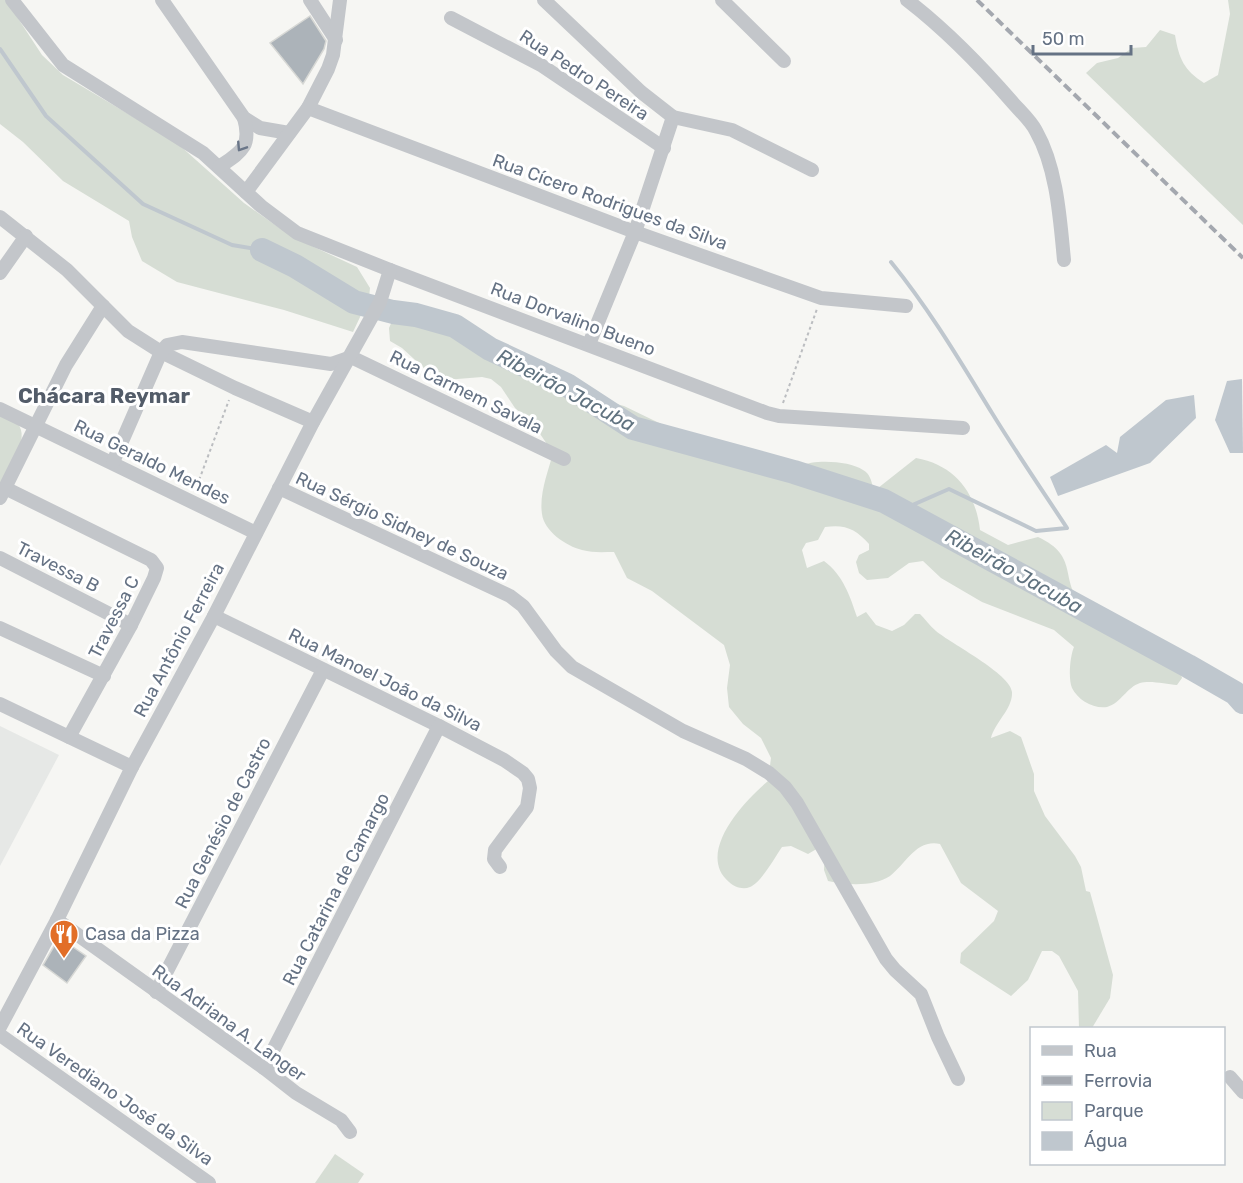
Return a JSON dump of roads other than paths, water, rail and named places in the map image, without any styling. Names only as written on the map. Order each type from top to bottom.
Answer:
[{"type":"street","name":"Rua Dorvalino Bueno","points":[[12,0],[30,26],[63,65],[203,153],[246,192],[297,233],[779,416],[963,428]]},
{"type":"street","points":[[162,0],[244,118],[247,140],[243,148],[219,167]]},
{"type":"street","points":[[310,0],[336,40]]},
{"type":"street","points":[[246,192],[308,108],[328,69],[336,40],[340,0]]},
{"type":"street","points":[[544,0],[641,92],[673,117],[732,130],[812,170]]},
{"type":"street","points":[[722,0],[784,61]]},
{"type":"street","points":[[907,0],[932,19],[991,78],[1036,130],[1051,170],[1060,219],[1064,261]]},
{"type":"street","name":"Rua Pedro Pereira","points":[[451,18],[541,65],[664,148]]},
{"type":"street","name":"Rua Cícero Rodrigues da Silva","points":[[308,108],[634,232],[821,298],[906,306]]},
{"type":"street","points":[[589,344],[634,232],[673,117]]},
{"type":"street","points":[[244,118],[260,128],[289,133]]},
{"type":"street","points":[[0,217],[67,270],[128,331],[161,352],[313,422]]},
{"type":"street","points":[[0,273],[26,236]]},
{"type":"street","name":"Rua Antônio Ferreira","points":[[0,1027],[3,1012],[57,920],[132,767],[214,616],[313,422],[363,336],[380,302],[390,270]]},
{"type":"street","points":[[2,493],[66,365],[103,306]]},
{"type":"street","points":[[113,462],[161,352],[167,345],[182,342],[331,364],[351,357]]},
{"type":"street","name":"Rua Carmem Savala","points":[[351,357],[564,459]]},
{"type":"street","name":"Rua Geraldo Mendes","points":[[0,409],[256,533]]},
{"type":"street","name":"Rua Sérgio Sidney de Souza","points":[[279,488],[510,596],[523,606],[556,651],[572,667],[682,731],[746,759],[769,773],[785,787],[796,803],[886,959],[921,994],[958,1079]]},
{"type":"street","name":"Travessa C","points":[[2,493],[151,560],[157,568],[131,625],[69,737]]},
{"type":"street","name":"Travessa B","points":[[0,558],[131,625]]},
{"type":"street","name":"Rua Manoel João da Silva","points":[[214,616],[439,726],[504,760],[523,773],[528,779],[530,788],[526,807],[495,850],[494,859],[500,867]]},
{"type":"street","points":[[0,628],[104,676]]},
{"type":"street","name":"Rua Genésio de Castro","points":[[156,992],[322,670]]},
{"type":"street","points":[[0,704],[132,767]]},
{"type":"street","name":"Rua Catarina de Camargo","points":[[264,1068],[439,726]]},
{"type":"street","name":"Rua Adriana A. Langer","points":[[57,920],[296,1093],[341,1120],[350,1132]]},
{"type":"street","name":"Rua Verediano José da Silva","points":[[0,1035],[209,1183]]},
{"type":"street","points":[[1230,1077],[1243,1092]]},
{"type":"water","points":[[1242,379],[1243,453],[1230,453],[1215,420],[1227,381]]},
{"type":"water","points":[[1194,395],[1196,418],[1150,463],[1058,496],[1050,477],[1106,445],[1117,453],[1120,437],[1166,400]]},
{"type":"waterway","name":"Ribeirão Jacuba","points":[[0,49],[46,116],[143,204],[232,245],[262,250]]},
{"type":"waterway","name":"Ribeirão Jacuba","points":[[262,250],[295,266],[354,302],[455,326],[490,349],[567,385],[633,428],[794,472],[884,501],[1188,666],[1235,693],[1243,702]]},
{"type":"waterway","points":[[891,262],[944,336],[1067,528],[1036,531],[949,489],[901,510]]},
{"type":"railway","points":[[977,0],[1243,258]]},
{"type":"place","name":"Casa da Pizza","points":[[64,960]]},
{"type":"district","name":"Chácara Reymar","points":[[104,396]]}]
